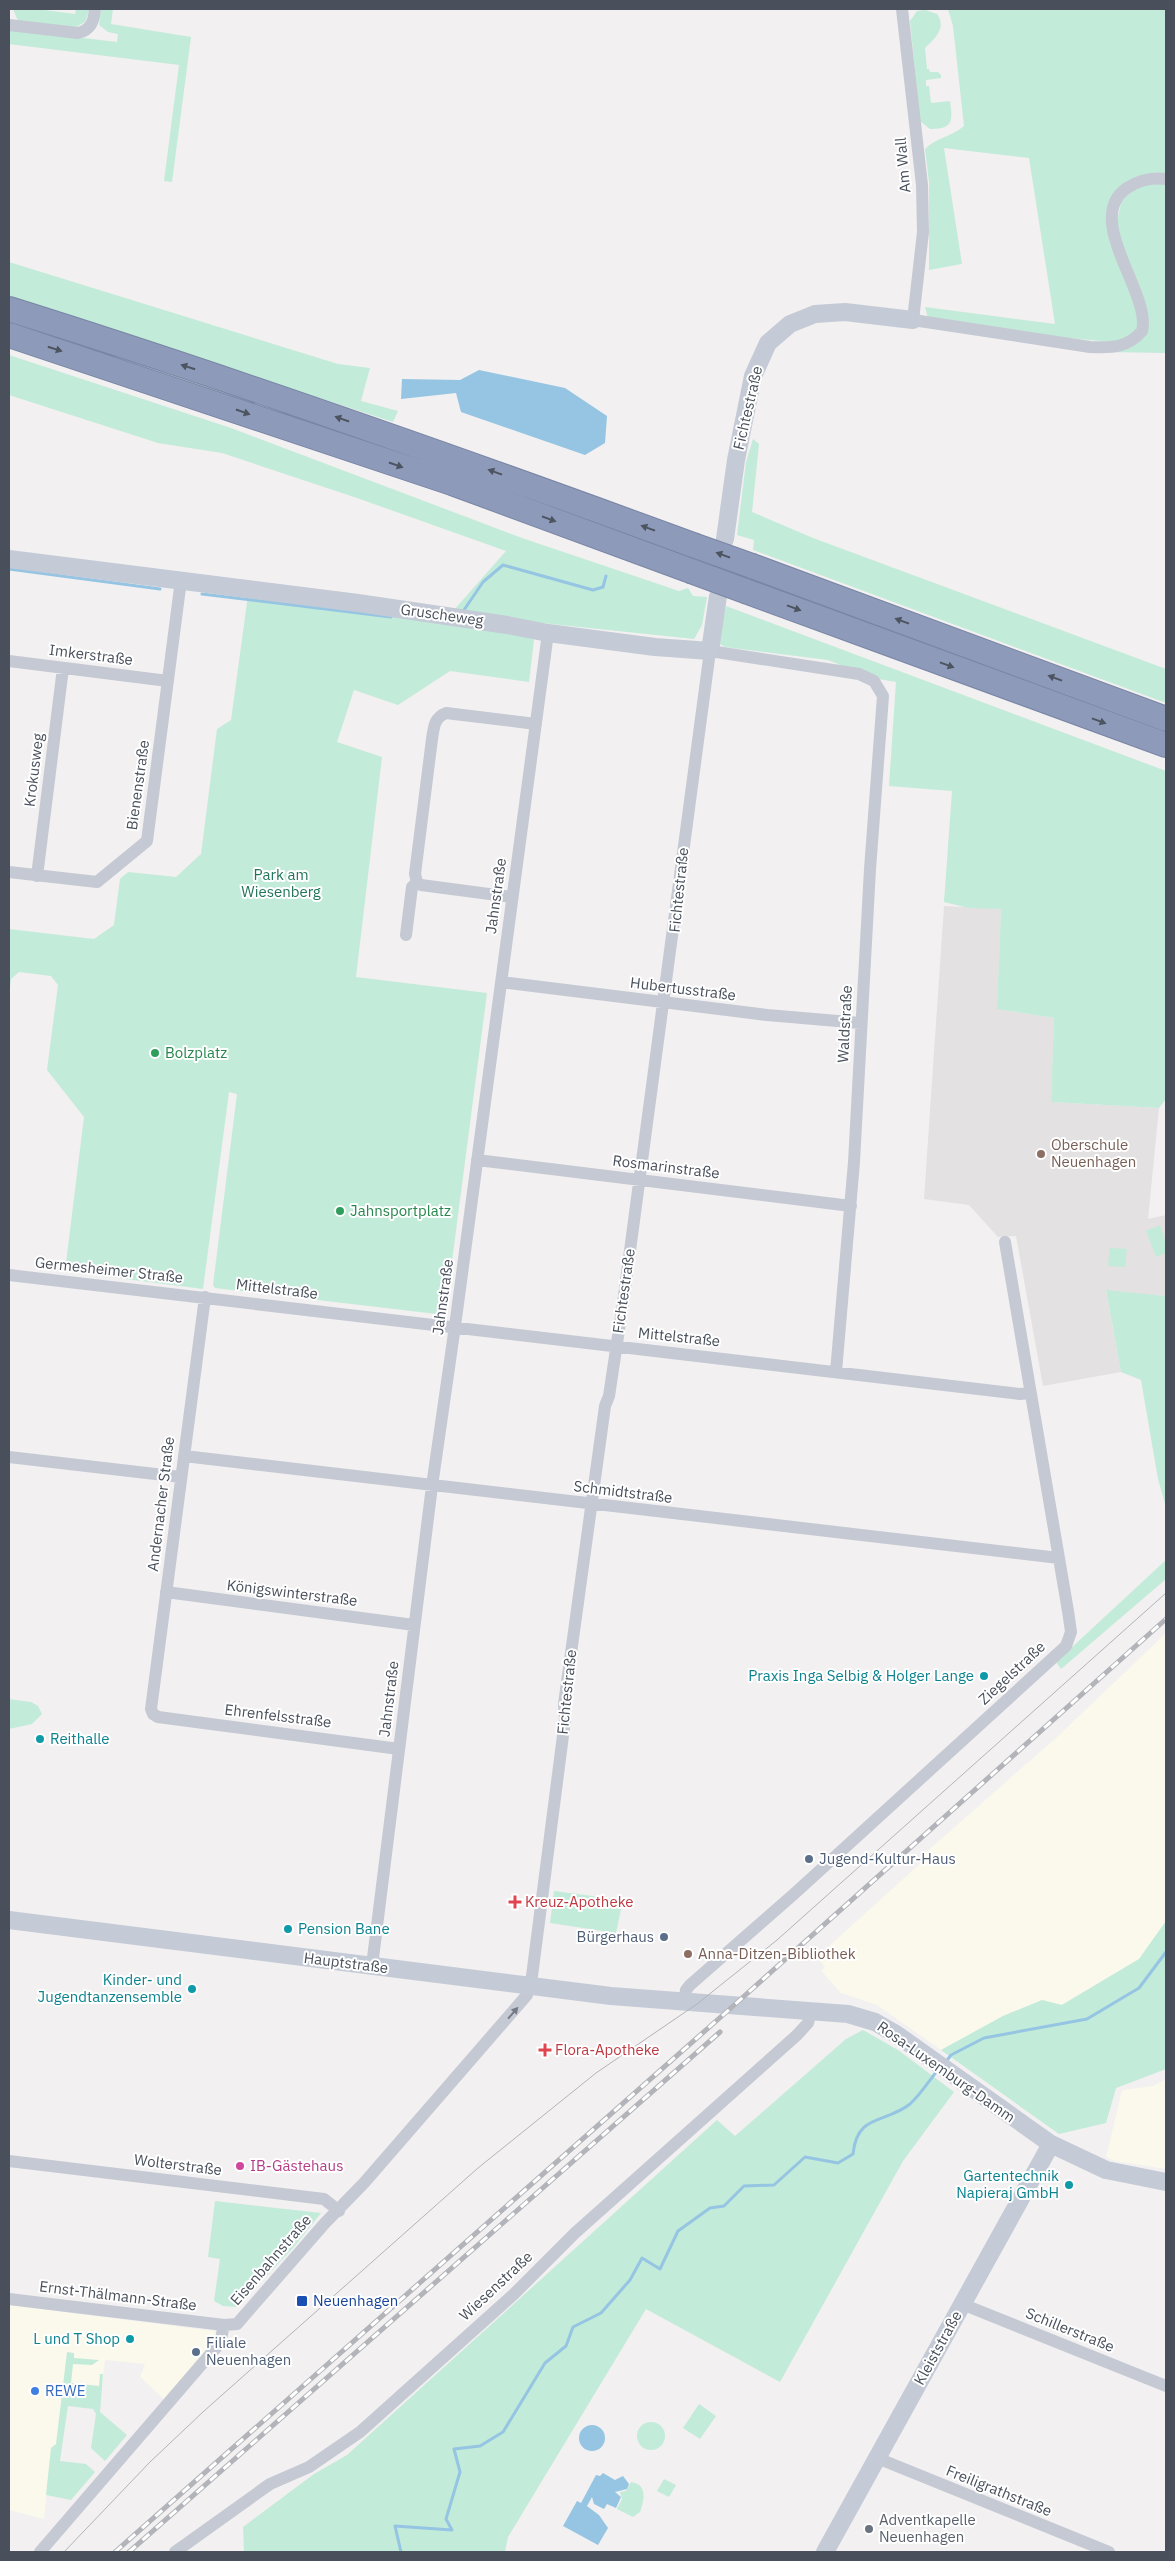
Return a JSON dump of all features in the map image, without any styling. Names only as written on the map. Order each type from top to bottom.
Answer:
[{"type":"highway","points":[[9,310],[196,369],[423,446],[1166,719]]},
{"type":"highway","points":[[9,335],[452,483],[1166,745]]},
{"type":"street","points":[[9,25],[78,33],[86,31],[94,21],[95,9]]},
{"type":"street","name":"Am Wall","points":[[902,9],[922,185],[923,232],[913,320]]},
{"type":"street","points":[[913,320],[1090,347],[1109,348],[1128,344],[1142,331],[1143,310],[1118,249],[1112,218],[1115,204],[1124,191],[1134,184],[1146,179],[1166,179]]},
{"type":"street","name":"Fichtestraße","points":[[725,539],[736,460],[753,376],[768,343],[790,324],[814,314],[845,312],[913,320]]},
{"type":"street","name":"Gruscheweg","points":[[9,559],[358,603],[507,625],[548,633],[661,648],[710,651],[859,674],[874,680]]},
{"type":"street","name":"Bienenstraße","points":[[9,872],[97,882],[147,841],[180,580]]},
{"type":"street","name":"Fichtestraße","points":[[530,1986],[591,1505],[605,1406],[609,1396],[616,1347],[684,858],[685,832],[718,596]]},
{"type":"street","name":"Jahnstraße","points":[[372,1966],[432,1486],[456,1326],[548,633]]},
{"type":"street","name":"Imkerstraße","points":[[9,661],[168,681]]},
{"type":"street","name":"Krokusweg","points":[[37,876],[63,668]]},
{"type":"street","name":"Waldstraße","points":[[836,1372],[850,1206],[870,868],[883,710],[883,696],[874,680]]},
{"type":"street","points":[[512,897],[421,885],[417,882],[415,874],[432,739],[438,716],[446,713],[536,724]]},
{"type":"street","points":[[406,935],[412,887],[417,882]]},
{"type":"street","name":"Hubertusstraße","points":[[501,982],[664,1003],[861,1023]]},
{"type":"street","name":"Rosmarinstraße","points":[[477,1160],[850,1206]]},
{"type":"street","name":"Ziegelstraße","points":[[684,2003],[686,1990],[690,1985],[794,1894],[1066,1646],[1071,1632],[1060,1558],[1005,1242]]},
{"type":"street","name":"Germesheimer Straße","points":[[9,1275],[205,1297]]},
{"type":"street","name":"Mittelstraße","points":[[205,1297],[456,1326],[616,1347],[1020,1394],[1030,1393]]},
{"type":"street","name":"Andernacher Straße","points":[[153,1714],[151,1709],[205,1297]]},
{"type":"street","name":"Schmidtstraße","points":[[184,1456],[591,1505],[1060,1558]]},
{"type":"street","points":[[9,1458],[181,1477]]},
{"type":"street","name":"Königswinterstraße","points":[[166,1592],[210,1600],[414,1624]]},
{"type":"street","name":"Ehrenfelsstraße","points":[[153,1714],[158,1717],[399,1749]]},
{"type":"street","name":"Hauptstraße","points":[[9,1920],[530,1986],[684,2003]]},
{"type":"street","name":"Eisenbahnstraße","points":[[224,2325],[237,2324],[325,2222],[339,2210],[498,2030],[524,1999],[530,1986]]},
{"type":"street","name":"Rosa-Luxemburg-Damm","points":[[684,2003],[848,2014],[875,2022],[1051,2144],[1106,2170],[1166,2182]]},
{"type":"street","name":"Wiesenstraße","points":[[175,2552],[270,2484],[310,2467],[360,2432],[514,2294],[575,2233],[797,2036],[808,2023],[811,2011]]},
{"type":"street","name":"Kleiststraße","points":[[825,2552],[1051,2144]]},
{"type":"street","name":"Wolterstraße","points":[[9,2161],[324,2200],[339,2210]]},
{"type":"street","name":"Ernst-Thälmann-Straße","points":[[9,2299],[224,2325]]},
{"type":"street","name":"Schillerstraße","points":[[962,2304],[1166,2386]]},
{"type":"street","points":[[40,2552],[220,2343],[224,2325]]},
{"type":"street","name":"Freiligrathstraße","points":[[877,2458],[1109,2552]]},
{"type":"shaded area","name":"Oberschule Neuenhagen","points":[[944,906],[1001,909],[997,1009],[1054,1018],[1051,1102],[1159,1108],[1148,1219],[1166,1215],[1166,1296],[1106,1291],[1121,1372],[1043,1386],[1016,1236],[998,1237],[969,1205],[924,1199]]},
{"type":"shaded area","points":[[1166,1633],[1166,1921],[1139,1959],[1061,2005],[1042,2000],[1003,2016],[941,2050],[877,2005],[841,1993],[821,1971],[825,1967],[817,1957],[923,1861],[924,1854],[1057,1737]]},
{"type":"shaded area","points":[[1166,2079],[1166,2169],[1115,2161],[1106,2157],[1122,2090],[1153,2086]]},
{"type":"shaded area","points":[[9,2305],[214,2331],[218,2339],[167,2402],[140,2377],[145,2364],[105,2360],[102,2386],[71,2384],[60,2461],[50,2460],[44,2519],[9,2510]]},
{"type":"green space","points":[[13,9],[37,9],[75,14],[76,9],[90,9],[85,22],[76,27],[18,21]]},
{"type":"green space","points":[[101,9],[113,9],[111,24],[191,37],[172,182],[164,181],[179,65],[9,44],[9,29],[117,42],[118,34],[108,32],[99,25]]},
{"type":"green space","points":[[948,9],[1166,9],[1166,174],[1136,177],[1107,222],[1110,243],[1138,311],[1139,324],[1134,333],[1124,340],[1112,342],[1058,337],[928,318],[925,307],[1055,324],[1029,158],[944,148],[962,264],[929,270],[929,182],[925,149],[964,126],[953,26]]},
{"type":"green space","points":[[925,10],[937,14],[941,24],[938,32],[925,48],[927,69],[930,72],[938,72],[941,78],[926,80],[926,86],[929,86],[931,103],[950,101],[951,108],[950,122],[938,129],[930,129],[920,121],[910,21],[917,11]]},
{"type":"green space","points":[[1166,183],[1166,353],[1105,352],[1123,349],[1137,343],[1146,333],[1148,324],[1148,314],[1116,226],[1121,203],[1127,195],[1141,186]]},
{"type":"green space","points":[[9,262],[338,364],[370,368],[361,401],[398,411],[393,422],[9,297]]},
{"type":"green space","points":[[9,355],[231,428],[522,538],[679,591],[688,588],[693,596],[707,597],[702,625],[694,639],[455,614],[454,610],[506,551],[222,453],[158,443],[9,395]]},
{"type":"green space","points":[[753,439],[759,444],[752,512],[813,538],[1166,669],[1166,703],[753,550],[754,540],[737,535],[746,462]]},
{"type":"green space","name":"Park am Wiesenberg","points":[[248,595],[530,634],[534,640],[529,682],[450,671],[398,705],[354,690],[337,742],[382,757],[356,977],[487,993],[445,1315],[215,1288],[213,1285],[237,1094],[229,1092],[203,1289],[65,1271],[84,1117],[47,1070],[58,985],[51,976],[19,972],[11,979],[9,996],[9,929],[94,939],[114,925],[120,879],[128,872],[176,877],[201,854],[217,729],[231,720]]},
{"type":"green space","points":[[726,606],[1166,771],[1166,1099],[1159,1108],[1051,1102],[1054,1018],[997,1009],[1001,909],[968,908],[944,902],[952,791],[889,786],[896,682],[873,678],[828,660],[725,647],[718,643]]},
{"type":"green space","points":[[1160,1225],[1166,1243],[1166,1253],[1156,1257],[1146,1231]]},
{"type":"green space","points":[[1110,1248],[1127,1249],[1125,1267],[1108,1266]]},
{"type":"green space","points":[[1106,1290],[1166,1296],[1166,1507],[1158,1479],[1141,1380],[1121,1372]]},
{"type":"green space","points":[[1166,1560],[1166,1579],[1061,1669],[1056,1662]]},
{"type":"green space","points":[[9,1699],[31,1702],[38,1706],[42,1714],[32,1724],[9,1729]]},
{"type":"green space","points":[[554,1891],[623,1900],[616,1933],[550,1923]]},
{"type":"green space","points":[[1166,1921],[1166,2069],[1116,2088],[1106,2123],[1059,2134],[941,2050],[1003,2016],[1042,2000],[1062,2005],[1139,1959]]},
{"type":"green space","points":[[863,2030],[898,2050],[954,2092],[903,2161],[780,2382],[646,2309],[508,2537],[505,2552],[244,2552],[243,2527],[314,2474],[347,2455],[717,2120],[735,2136],[846,2039]]},
{"type":"green space","points":[[215,2201],[321,2213],[293,2248],[237,2307],[223,2306],[214,2301],[220,2259],[208,2257]]},
{"type":"green space","points":[[67,2352],[74,2353],[74,2358],[99,2360],[92,2365],[73,2364],[71,2383],[99,2386],[100,2374],[103,2374],[100,2412],[127,2435],[105,2461],[91,2448],[96,2414],[93,2409],[68,2406],[60,2461],[86,2464],[95,2472],[71,2500],[46,2495],[51,2448],[56,2444]]},
{"type":"green space","points":[[699,2404],[716,2416],[700,2439],[683,2428]]},
{"type":"green space","points":[[651,2422],[661,2426],[665,2436],[661,2446],[651,2450],[641,2446],[637,2436],[641,2426]]},
{"type":"green space","points":[[664,2479],[676,2485],[669,2497],[657,2491]]},
{"type":"green space","points":[[631,2482],[640,2486],[643,2494],[640,2512],[633,2517],[617,2509],[622,2499],[620,2492],[626,2491]]},
{"type":"water","points":[[479,370],[565,388],[607,416],[605,443],[585,455],[461,412],[456,393],[401,399],[402,379],[460,380]]},
{"type":"water","points":[[592,2425],[601,2429],[605,2438],[601,2447],[592,2451],[583,2447],[579,2438],[583,2429]]},
{"type":"water","points":[[603,2473],[615,2480],[623,2476],[629,2484],[627,2489],[615,2492],[621,2497],[616,2508],[607,2504],[604,2509],[594,2504],[592,2497],[587,2506],[599,2515],[608,2528],[598,2545],[563,2526],[577,2501],[581,2503],[596,2475],[600,2476]]},
{"type":"waterway","points":[[464,610],[483,582],[503,565],[593,590],[603,587],[606,576]]},
{"type":"waterway","points":[[9,569],[160,589]]},
{"type":"waterway","points":[[202,594],[391,617]]},
{"type":"waterway","points":[[945,2063],[951,2055],[984,2038],[1087,2019],[1139,1988],[1166,1952]]},
{"type":"waterway","points":[[401,2552],[395,2526],[452,2530],[446,2519],[460,2472],[454,2449],[480,2446],[503,2432],[545,2363],[566,2346],[573,2327],[601,2313],[630,2280],[642,2258],[660,2269],[678,2231],[710,2208],[724,2206],[744,2186],[774,2185],[805,2157],[838,2163],[853,2154],[860,2132],[866,2125],[901,2110],[910,2104],[937,2071]]},
{"type":"tram line","points":[[64,2552],[150,2462],[204,2411],[478,2168],[596,2073],[697,2004],[777,1940],[1166,1593]]},
{"type":"railway","points":[[115,2552],[732,2007],[1166,1619]]},
{"type":"railway","points":[[129,2552],[720,2032]]},
{"type":"place","name":"Bolzplatz","points":[[155,1053]]},
{"type":"place","name":"Oberschule Neuenhagen","points":[[1041,1154]]},
{"type":"place","name":"Jahnsportplatz","points":[[340,1211]]},
{"type":"place","name":"Praxis Inga Selbig & Holger Lange","points":[[984,1676]]},
{"type":"place","name":"Reithalle","points":[[40,1739]]},
{"type":"place","name":"Jugend-Kultur-Haus","points":[[809,1859]]},
{"type":"place","name":"Kreuz-Apotheke","points":[[515,1902]]},
{"type":"place","name":"Pension Bane","points":[[288,1929]]},
{"type":"place","name":"Bürgerhaus","points":[[664,1937]]},
{"type":"place","name":"Anna-Ditzen-Bibliothek","points":[[688,1954]]},
{"type":"place","name":"Kinder- und Jugendtanzensemble","points":[[192,1989]]},
{"type":"place","name":"Flora-Apotheke","points":[[545,2050]]},
{"type":"place","name":"IB-Gästehaus","points":[[240,2166]]},
{"type":"place","name":"Gartentechnik Napieraj GmbH","points":[[1069,2185]]},
{"type":"place","name":"Neuenhagen","points":[[302,2301]]},
{"type":"place","name":"L und T Shop","points":[[130,2339]]},
{"type":"place","name":"Filiale Neuenhagen","points":[[196,2352]]},
{"type":"place","name":"REWE","points":[[35,2391]]},
{"type":"place","name":"Adventkapelle Neuenhagen","points":[[869,2529]]}]
